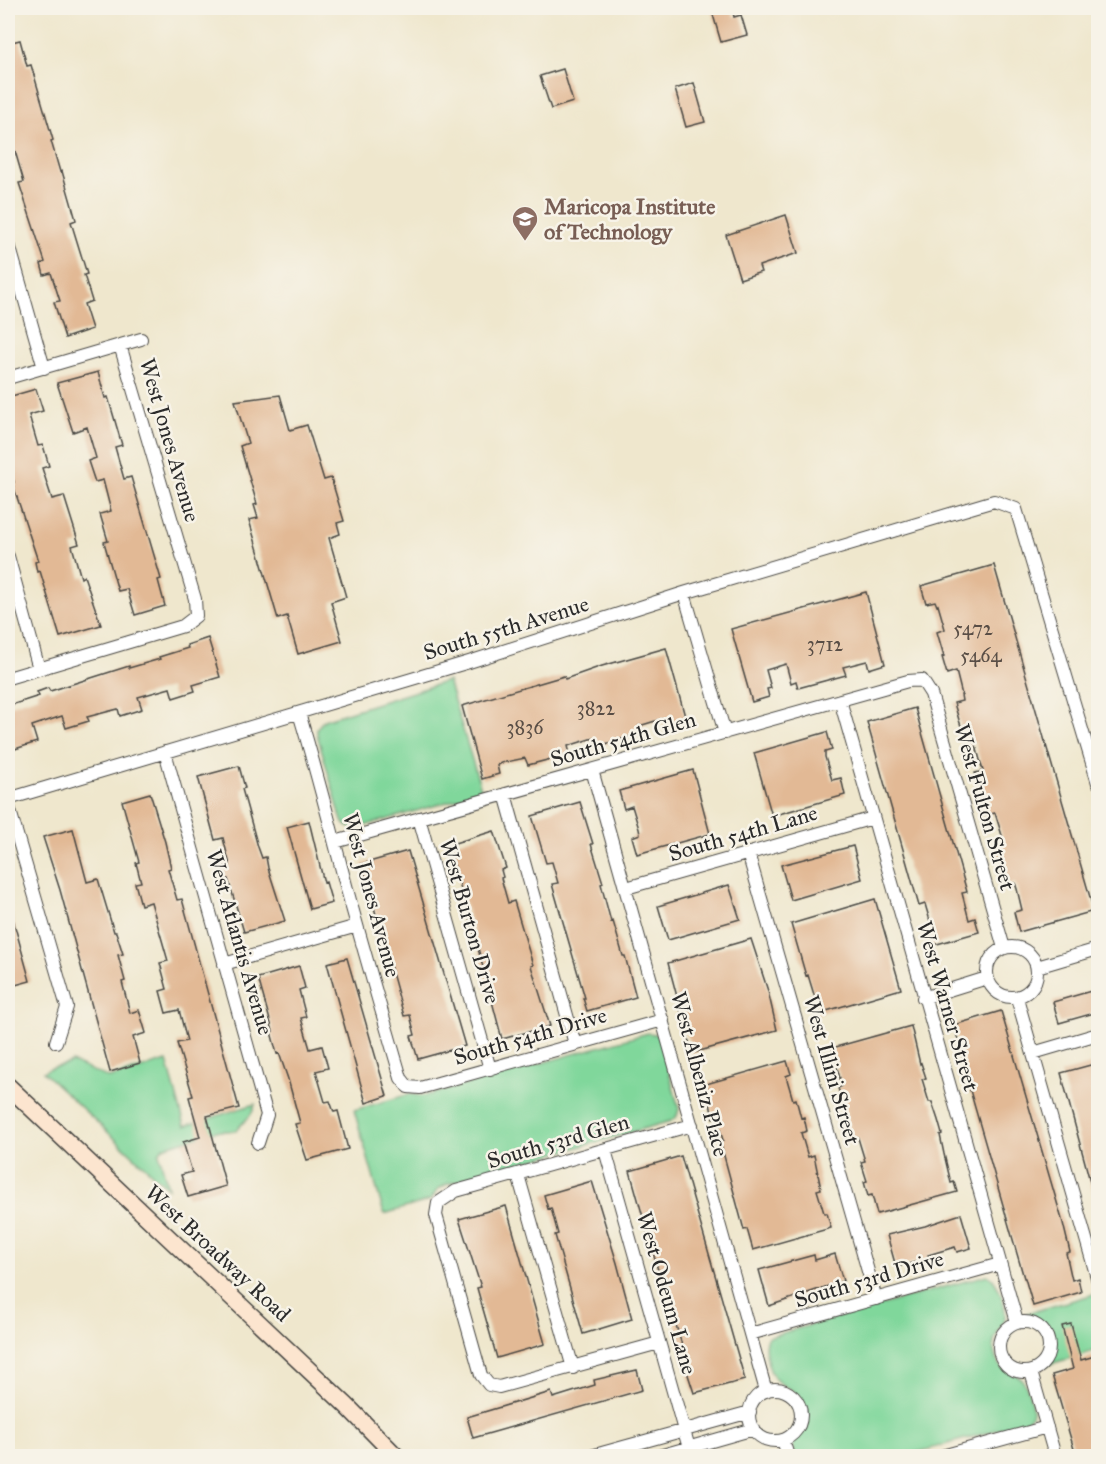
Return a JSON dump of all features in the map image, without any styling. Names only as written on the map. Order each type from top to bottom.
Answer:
[{"type":"main road","name":"West Broadway Road","points":[[8,1086],[347,1406],[396,1456]]},
{"type":"street","points":[[8,241],[44,368]]},
{"type":"street","points":[[8,378],[141,339]]},
{"type":"street","name":"West Jones Avenue","points":[[39,669],[183,626],[196,616],[195,598],[120,345]]},
{"type":"street","name":"South 55th Avenue","points":[[8,799],[479,659],[684,593],[994,501],[1016,509],[1098,783]]},
{"type":"street","points":[[8,556],[39,669],[8,678]]},
{"type":"street","points":[[684,593],[725,733]]},
{"type":"street","name":"South 54th Glen","points":[[335,842],[908,681],[922,680]]},
{"type":"street","name":"West Fulton Street","points":[[922,680],[928,686],[931,694],[1004,948]]},
{"type":"street","name":"West Warner Street","points":[[840,700],[1017,1322]]},
{"type":"street","name":"West Jones Avenue","points":[[299,713],[401,1078],[408,1087]]},
{"type":"street","name":"West Atlantis Avenue","points":[[165,752],[267,1115],[258,1143]]},
{"type":"street","name":"West Albeniz Place","points":[[592,770],[766,1391]]},
{"type":"street","points":[[505,794],[576,1044]]},
{"type":"street","points":[[8,804],[67,1007],[56,1042]]},
{"type":"street","name":"West Burton Drive","points":[[419,818],[490,1069]]},
{"type":"street","name":"South 54th Lane","points":[[626,888],[873,818]]},
{"type":"street","name":"West Illini Street","points":[[748,853],[876,1299]]},
{"type":"street","points":[[224,964],[357,926]]},
{"type":"street","points":[[1004,948],[1018,948],[1026,951],[1037,967],[1036,982],[1031,989],[1017,998],[1002,996],[995,992],[987,978],[986,971],[991,958],[1004,948]]},
{"type":"street","points":[[1037,967],[1098,950]]},
{"type":"street","points":[[923,998],[987,978]]},
{"type":"street","points":[[1017,998],[1098,1281]]},
{"type":"street","name":"South 54th Drive","points":[[408,1087],[420,1088],[663,1020]]},
{"type":"street","points":[[1033,1053],[1098,1034]]},
{"type":"street","name":"South 53rd Glen","points":[[573,1368],[499,1387],[489,1385],[482,1375],[436,1215],[438,1203],[456,1191],[692,1125]]},
{"type":"street","name":"West Odeum Lane","points":[[604,1150],[689,1448]]},
{"type":"street","points":[[518,1174],[573,1368],[659,1343]]},
{"type":"street","name":"South 53rd Drive","points":[[750,1334],[1000,1264]]},
{"type":"street","points":[[1023,1321],[1037,1326],[1047,1336],[1049,1344],[1047,1358],[1037,1369],[1030,1372],[1013,1371],[1006,1366],[998,1350],[1002,1333],[1017,1322],[1023,1321]]},
{"type":"street","points":[[1030,1372],[1055,1456]]},
{"type":"street","points":[[782,1390],[796,1399],[800,1406],[800,1422],[791,1436],[783,1440],[760,1436],[751,1424],[750,1412],[755,1399],[766,1391],[782,1390]]},
{"type":"street","points":[[591,1456],[750,1412]]},
{"type":"street","points":[[942,1456],[1047,1427]]},
{"type":"street","points":[[659,1456],[754,1429]]},
{"type":"street","points":[[783,1440],[788,1456]]},
{"type":"green space","points":[[448,681],[482,792],[354,829],[347,826],[342,821],[317,728],[324,720]]},
{"type":"green space","points":[[648,1033],[655,1034],[660,1039],[679,1109],[677,1116],[671,1121],[447,1184],[438,1189],[431,1200],[384,1214],[354,1110],[410,1094],[421,1096],[432,1094]]},
{"type":"green space","points":[[167,1061],[185,1126],[255,1104],[250,1115],[236,1131],[216,1131],[163,1147],[159,1153],[168,1188],[43,1072],[72,1062],[109,1078]]},
{"type":"green space","points":[[987,1275],[995,1282],[1005,1310],[1004,1321],[996,1335],[993,1347],[996,1359],[1002,1368],[1018,1376],[1024,1382],[1032,1411],[1028,1420],[905,1456],[795,1456],[793,1440],[803,1424],[804,1407],[799,1396],[776,1380],[771,1371],[765,1346],[768,1337]]},
{"type":"green space","points":[[1098,1293],[1098,1350],[1047,1365],[1053,1340],[1041,1323],[1025,1314]]},
{"type":"building","points":[[711,8],[732,8],[734,17],[741,15],[747,35],[721,42]]},
{"type":"building","points":[[20,40],[27,66],[31,65],[60,172],[62,171],[76,220],[71,222],[87,274],[84,275],[92,301],[84,304],[92,329],[65,338],[54,302],[60,301],[51,273],[44,275],[41,264],[45,262],[19,183],[24,182],[15,151],[12,152],[8,138],[8,43]]},
{"type":"building","points":[[563,69],[573,102],[551,109],[540,76]]},
{"type":"building","points":[[694,83],[705,122],[686,127],[675,89]]},
{"type":"building","points":[[786,215],[798,253],[759,266],[761,272],[740,279],[726,235]]},
{"type":"building","points":[[98,372],[122,445],[115,447],[124,479],[131,477],[161,579],[158,580],[165,606],[135,615],[127,589],[118,591],[104,542],[108,541],[100,514],[111,511],[103,480],[95,482],[88,461],[96,458],[87,427],[73,432],[57,383]]},
{"type":"building","points":[[36,389],[43,411],[29,415],[38,446],[43,445],[49,466],[42,468],[52,499],[64,496],[79,544],[72,546],[81,578],[84,576],[101,625],[60,637],[40,571],[37,572],[35,562],[38,561],[12,482],[14,482],[8,460],[8,397]]},
{"type":"building","points":[[280,395],[290,430],[307,425],[324,480],[331,478],[344,521],[337,523],[340,534],[329,538],[346,597],[331,602],[342,641],[298,654],[287,616],[278,619],[249,520],[258,518],[254,505],[257,504],[240,446],[248,443],[235,401]]},
{"type":"building","points":[[994,565],[1094,911],[1019,932],[1014,912],[1022,910],[1017,889],[1015,883],[1008,885],[995,844],[1004,842],[995,813],[987,815],[975,773],[983,771],[975,742],[967,744],[954,703],[962,701],[956,671],[947,674],[942,657],[944,656],[937,632],[945,629],[938,605],[935,601],[926,603],[921,586]]},
{"type":"building","points":[[866,592],[885,664],[869,669],[867,661],[843,667],[846,675],[798,688],[796,681],[791,683],[786,664],[766,670],[771,688],[767,689],[769,697],[752,702],[731,629]]},
{"type":"building","points":[[208,638],[220,677],[193,685],[195,691],[173,698],[170,688],[138,697],[142,709],[120,716],[118,709],[87,717],[89,721],[66,728],[62,716],[32,726],[37,742],[15,749],[8,726],[8,706],[39,696],[37,692],[48,688],[50,691],[129,666],[129,668],[160,659],[159,657],[188,648],[187,645]]},
{"type":"building","points":[[666,648],[686,720],[665,727],[662,719],[639,726],[641,733],[599,746],[596,738],[590,739],[568,746],[570,754],[528,765],[525,758],[501,763],[497,765],[499,774],[482,779],[462,706],[564,676],[565,679]]},
{"type":"building","points":[[915,708],[967,892],[962,893],[969,920],[975,918],[979,932],[930,946],[927,932],[933,931],[925,904],[919,906],[867,722]]},
{"type":"building","points":[[827,732],[832,750],[825,752],[825,757],[832,780],[841,778],[845,795],[772,816],[754,753]]},
{"type":"building","points":[[239,766],[245,788],[242,789],[258,847],[262,858],[266,857],[285,921],[244,932],[228,879],[226,880],[222,867],[230,865],[223,838],[215,840],[198,777]]},
{"type":"building","points":[[693,770],[710,834],[637,854],[632,837],[640,834],[639,829],[632,806],[624,809],[619,791]]},
{"type":"building","points":[[150,793],[165,842],[171,868],[168,869],[177,900],[182,899],[239,1108],[207,1116],[226,1186],[188,1197],[181,1175],[192,1172],[183,1142],[200,1137],[189,1097],[193,1096],[177,1043],[187,1041],[179,1010],[166,1013],[160,991],[167,989],[160,963],[168,961],[151,902],[141,905],[135,883],[141,882],[136,863],[139,862],[122,801]]},
{"type":"building","points":[[580,802],[593,844],[591,844],[603,883],[601,884],[611,922],[613,921],[623,956],[625,956],[636,997],[587,1011],[552,884],[558,883],[552,862],[546,863],[532,816]]},
{"type":"building","points":[[309,821],[324,883],[326,882],[332,903],[310,909],[287,827]]},
{"type":"building","points":[[73,829],[87,882],[98,879],[123,954],[118,955],[130,1013],[139,1010],[146,1033],[133,1037],[140,1063],[110,1072],[60,890],[43,837]]},
{"type":"building","points":[[494,831],[506,868],[501,870],[503,877],[501,878],[508,903],[514,901],[550,1026],[502,1039],[448,845]]},
{"type":"building","points":[[853,846],[862,879],[791,900],[781,865]]},
{"type":"building","points":[[408,851],[465,1046],[418,1059],[411,1036],[415,1035],[410,1015],[404,1016],[362,864]]},
{"type":"building","points":[[729,885],[740,919],[668,940],[658,906]]},
{"type":"building","points":[[875,899],[901,989],[816,1014],[812,999],[815,998],[791,924]]},
{"type":"building","points":[[8,912],[11,912],[30,981],[8,987]]},
{"type":"building","points":[[751,939],[768,991],[777,1030],[692,1053],[668,963]]},
{"type":"building","points":[[347,958],[387,1096],[366,1103],[327,963]]},
{"type":"building","points":[[299,966],[305,988],[299,990],[306,1017],[301,1018],[310,1049],[322,1046],[328,1068],[316,1071],[325,1102],[330,1101],[334,1112],[338,1111],[348,1149],[307,1160],[295,1124],[300,1123],[288,1079],[279,1053],[277,1054],[258,978]]},
{"type":"building","points":[[1098,989],[1098,1012],[1059,1023],[1053,1002]]},
{"type":"building","points":[[1001,1011],[1063,1223],[1070,1252],[1066,1253],[1072,1280],[1078,1278],[1081,1292],[1033,1306],[963,1066],[965,1065],[954,1025]]},
{"type":"building","points":[[911,1026],[920,1064],[926,1078],[922,1079],[929,1102],[932,1102],[938,1120],[951,1183],[954,1182],[957,1192],[877,1214],[872,1195],[868,1196],[864,1182],[867,1181],[861,1162],[865,1161],[858,1138],[853,1140],[844,1101],[842,1102],[838,1088],[842,1086],[832,1048]]},
{"type":"building","points":[[787,1061],[791,1074],[786,1076],[793,1100],[796,1099],[801,1118],[804,1117],[807,1131],[801,1133],[808,1157],[814,1155],[821,1189],[817,1190],[831,1228],[753,1250],[747,1229],[744,1230],[720,1141],[723,1140],[716,1117],[713,1118],[706,1084]]},
{"type":"building","points":[[1098,1063],[1098,1200],[1095,1200],[1061,1073]]},
{"type":"building","points":[[681,1156],[745,1380],[694,1393],[630,1171]]},
{"type":"building","points":[[592,1181],[632,1319],[583,1334],[555,1235],[558,1234],[551,1208],[548,1209],[544,1195]]},
{"type":"building","points":[[506,1206],[545,1344],[497,1358],[477,1288],[481,1287],[459,1219]]},
{"type":"building","points":[[961,1214],[971,1248],[957,1252],[955,1247],[928,1255],[929,1259],[896,1267],[887,1235]]},
{"type":"building","points":[[835,1254],[843,1281],[769,1306],[759,1270],[814,1255],[815,1260]]},
{"type":"building","points":[[1071,1324],[1081,1360],[1098,1355],[1098,1450],[1096,1450],[1098,1456],[1076,1456],[1052,1375],[1073,1369],[1062,1326]]},
{"type":"building","points":[[637,1370],[642,1390],[473,1438],[467,1417],[551,1392],[553,1398],[595,1385],[594,1380]]},
{"type":"place","name":"Maricopa Institute of Technology","points":[[525,242]]}]
